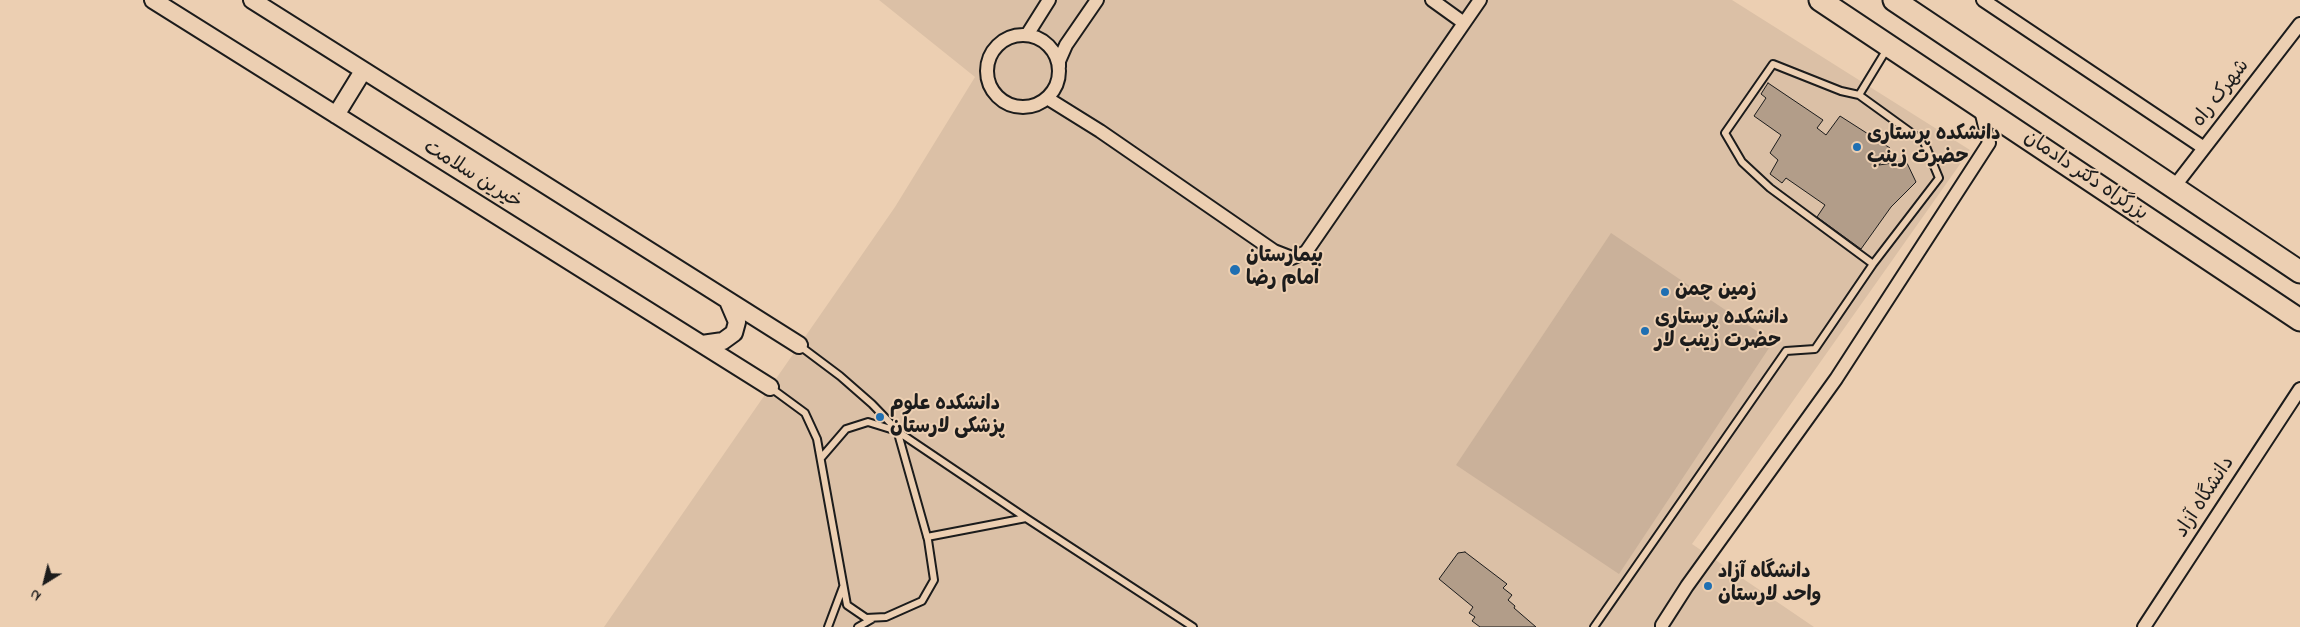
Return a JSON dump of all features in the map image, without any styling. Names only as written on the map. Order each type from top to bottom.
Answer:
[{"type":"highway","name":"بزرگراه دکتر دادمان","points":[[1820,0],[2300,320]]},
{"type":"highway","name":"بزرگراه دکتر دادمان","points":[[1894,0],[2300,272]]},
{"type":"street","name":"خیرین سلامت","points":[[153,0],[770,387]]},
{"type":"street","name":"خیرین سلامت","points":[[252,0],[799,345]]},
{"type":"street","points":[[1026,35],[1049,0]]},
{"type":"street","points":[[1059,67],[1056,55],[1048,45],[1038,38],[1026,35],[1014,36],[1003,40],[994,48],[988,59],[987,72],[989,84],[995,94],[1004,102],[1014,106],[1032,106],[1047,98],[1057,84],[1059,67],[1059,61],[1066,45],[1097,0]]},
{"type":"street","points":[[1432,0],[1464,22]]},
{"type":"street","points":[[1047,98],[1100,131],[1274,250],[1292,258],[1306,252],[1480,0]]},
{"type":"street","points":[[1983,0],[2204,148]]},
{"type":"street","name":"شهرک راه","points":[[2174,187],[2300,24]]},
{"type":"street","points":[[336,115],[363,71]]},
{"type":"street","points":[[1662,627],[1687,586],[1836,379],[1989,143],[1980,106]]},
{"type":"street","points":[[702,344],[723,341],[734,333],[737,322],[728,301]]},
{"type":"street","name":"دانشگاه آزاد","points":[[2144,627],[2300,389]]},
{"type":"lane","points":[[1859,95],[1889,46]]},
{"type":"lane","points":[[1594,627],[1786,351],[1815,349],[1873,264],[1939,178],[1924,142],[1859,95],[1841,91],[1773,64],[1725,133],[1742,162],[1770,188],[1873,264]]},
{"type":"lane","points":[[799,345],[840,376],[872,404],[897,431],[1193,627]]},
{"type":"lane","points":[[770,387],[806,413],[817,439],[847,605],[866,618],[886,617],[922,601],[934,580],[927,537],[897,431]]},
{"type":"lane","points":[[821,458],[846,429],[868,422],[897,431]]},
{"type":"lane","points":[[927,537],[1026,518]]},
{"type":"lane","points":[[828,627],[844,586]]},
{"type":"lane","points":[[858,627],[874,618]]},
{"type":"shaded area","points":[[879,0],[1732,0],[1970,150],[1692,544],[1814,627],[604,627],[895,207],[975,77]]},
{"type":"shaded area","points":[[1611,233],[1773,342],[1619,574],[1456,465]]},
{"type":"building","points":[[1768,83],[1823,120],[1817,128],[1826,135],[1840,116],[1890,148],[1879,165],[1906,161],[1916,182],[1891,207],[1861,249],[1817,217],[1825,205],[1786,178],[1782,183],[1770,174],[1778,160],[1770,153],[1781,135],[1754,116],[1766,98],[1761,94]]},
{"type":"building","points":[[1465,552],[1507,584],[1503,588],[1512,595],[1508,600],[1515,606],[1514,608],[1536,627],[1480,627],[1472,621],[1475,617],[1469,613],[1473,607],[1439,579],[1458,553]]},
{"type":"place","name":"دانشکده پرستاری حضرت زینب","points":[[1857,147]]},
{"type":"place","name":"بیمارستان امام رضا","points":[[1235,270]]},
{"type":"place","name":"زمین چمن","points":[[1665,292]]},
{"type":"place","name":"دانشکده پرستاری حضرت زینب لار","points":[[1645,331]]},
{"type":"place","name":"دانشکده علوم پزشکی لارستان","points":[[880,417]]},
{"type":"place","name":"دانشگاه آزاد واحد لارستان","points":[[1708,586]]}]
